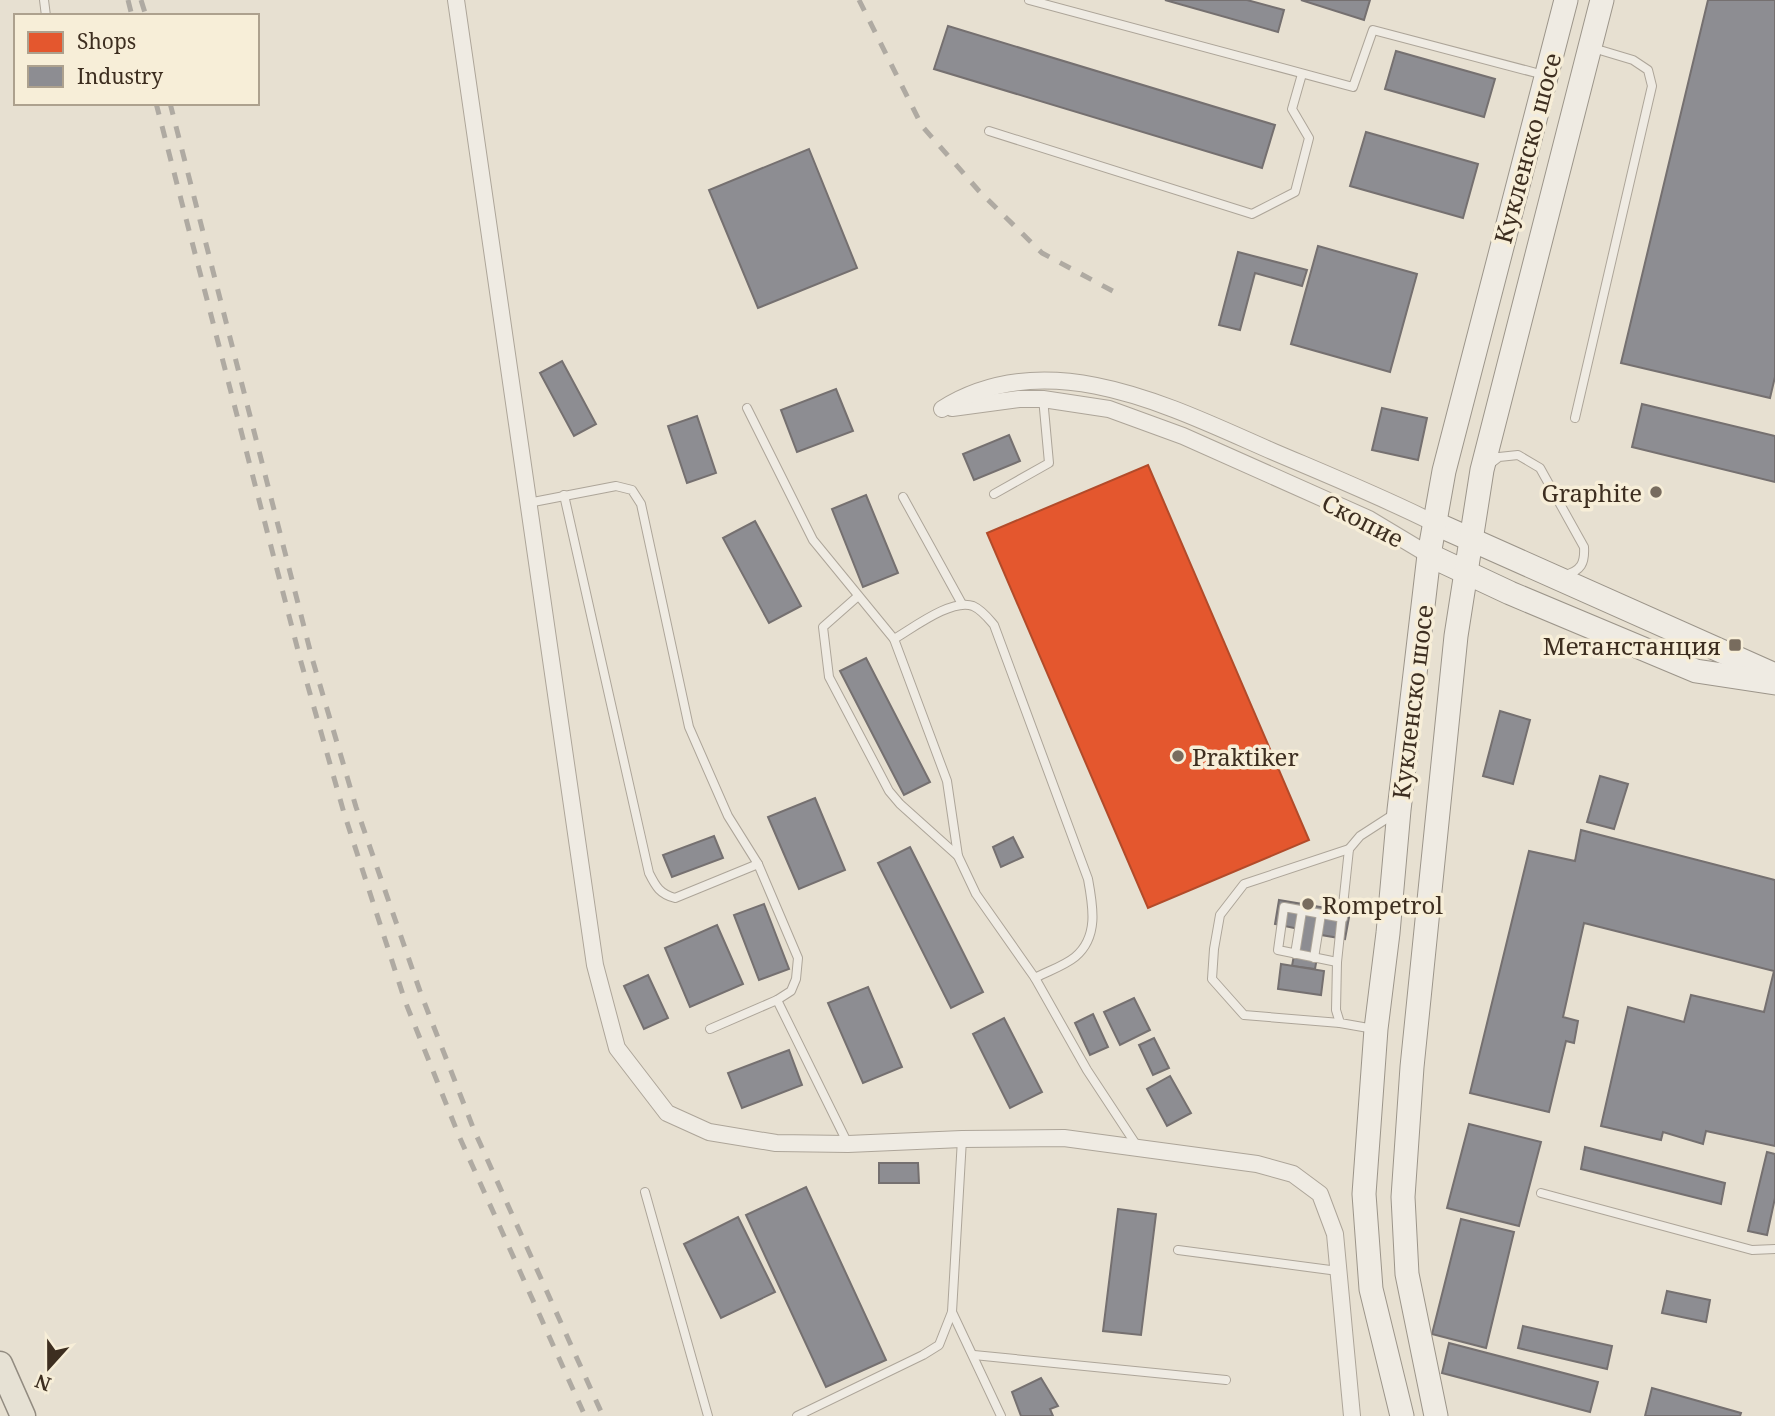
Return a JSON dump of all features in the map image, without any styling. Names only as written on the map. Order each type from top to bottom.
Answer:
[{"type":"main road","name":"Кукленско шосе","points":[[1402,1416],[1371,1289],[1364,1194],[1376,1029],[1399,810],[1434,523],[1450,446],[1566,0]]},
{"type":"main road","name":"Кукленско шосе","points":[[1436,1416],[1407,1274],[1403,1197],[1412,1068],[1455,645],[1482,470],[1602,0]]},
{"type":"main road","name":"Скопие","points":[[1434,523],[1775,675]]},
{"type":"main road","name":"Скопие","points":[[1429,555],[1696,671],[1775,683]]},
{"type":"main road","points":[[0,1364],[23,1416]]},
{"type":"street","points":[[456,0],[595,965],[617,1048],[667,1113],[709,1132],[776,1143],[848,1144],[1064,1138],[1257,1164],[1293,1174],[1320,1194],[1335,1234],[1352,1416]]},
{"type":"street","points":[[1046,381],[1082,382],[1118,390],[1219,427],[1434,523]]},
{"type":"street","name":"Скопие","points":[[1046,381],[980,390],[942,409],[1043,399],[1109,409],[1183,436],[1368,519],[1429,555]]},
{"type":"street","points":[[1208,447],[1219,427]]},
{"type":"lane","points":[[1029,0],[1353,87],[1373,30],[1546,76]]},
{"type":"lane","points":[[1575,418],[1652,86],[1648,70],[1633,60],[1590,47]]},
{"type":"lane","points":[[989,131],[1252,214],[1295,192],[1309,138],[1292,109],[1302,74]]},
{"type":"lane","points":[[994,494],[1049,463],[1043,399],[1046,381]]},
{"type":"lane","points":[[747,408],[813,540],[894,639],[947,781],[958,856],[976,894],[1035,978],[1087,1070],[1137,1146]]},
{"type":"lane","points":[[1482,470],[1499,457],[1518,455],[1541,468],[1584,547],[1585,560],[1578,570],[1566,576],[1534,568]]},
{"type":"lane","points":[[528,503],[616,486],[632,491],[641,504],[689,727],[728,816],[758,864],[798,958],[796,979],[791,990],[777,1000],[710,1030]]},
{"type":"lane","points":[[564,495],[649,873],[656,887],[662,894],[675,898],[758,864]]},
{"type":"lane","points":[[903,497],[962,604]]},
{"type":"lane","points":[[857,597],[823,627],[829,677],[889,791],[958,856]]},
{"type":"lane","points":[[894,639],[954,605],[971,605],[981,610],[994,625],[1088,879],[1094,913],[1089,940],[1075,957],[1035,978]]},
{"type":"lane","points":[[1376,1029],[1340,1023],[1244,1015],[1212,979],[1214,950],[1220,915],[1244,884],[1349,849],[1360,836],[1399,810]]},
{"type":"lane","points":[[1340,1023],[1336,1010],[1337,962],[1349,849]]},
{"type":"lane","points":[[1337,962],[1278,950],[1284,907],[1343,918]]},
{"type":"lane","points":[[1295,954],[1302,911]]},
{"type":"lane","points":[[1314,958],[1321,914]]},
{"type":"lane","points":[[777,1000],[848,1144]]},
{"type":"lane","points":[[797,1416],[939,1345],[952,1312],[962,1139]]},
{"type":"lane","points":[[645,1192],[708,1416]]},
{"type":"lane","points":[[1541,1193],[1752,1250],[1775,1249]]},
{"type":"lane","points":[[1178,1250],[1338,1271]]},
{"type":"lane","points":[[952,1312],[1001,1416]]},
{"type":"lane","points":[[974,1355],[1226,1380]]},
{"type":"building: Shops","name":"Praktiker","points":[[1148,465],[1309,840],[1148,908],[987,533]]},
{"type":"building: Industry","points":[[1165,0],[1247,0],[1284,10],[1278,32]]},
{"type":"building: Industry","points":[[1301,0],[1370,0],[1364,20]]},
{"type":"building: Industry","points":[[1708,0],[1775,0],[1775,377],[1770,398],[1621,363]]},
{"type":"building: Industry","points":[[948,26],[1275,125],[1262,168],[934,69]]},
{"type":"building: Industry","points":[[1396,51],[1495,79],[1484,117],[1385,89]]},
{"type":"building: Industry","points":[[1366,132],[1478,164],[1463,218],[1350,186]]},
{"type":"building: Industry","points":[[809,149],[857,268],[758,308],[709,190]]},
{"type":"building: Industry","points":[[1318,246],[1417,274],[1390,372],[1291,344]]},
{"type":"building: Industry","points":[[1238,252],[1307,270],[1302,286],[1255,273],[1240,330],[1219,325]]},
{"type":"building: Industry","points":[[562,361],[596,424],[574,436],[540,373]]},
{"type":"building: Industry","points":[[836,389],[853,431],[797,452],[781,410]]},
{"type":"building: Industry","points":[[1642,404],[1775,436],[1775,482],[1632,447]]},
{"type":"building: Industry","points":[[1382,408],[1427,418],[1418,460],[1372,450]]},
{"type":"building: Industry","points":[[697,416],[716,473],[687,483],[668,426]]},
{"type":"building: Industry","points":[[1009,435],[1020,461],[974,480],[963,454]]},
{"type":"building: Industry","points":[[866,495],[898,573],[863,587],[832,509]]},
{"type":"building: Industry","points":[[755,521],[801,606],[769,623],[723,538]]},
{"type":"building: Industry","points":[[866,658],[930,782],[904,795],[840,671]]},
{"type":"building: Industry","points":[[1500,711],[1530,720],[1513,784],[1483,776]]},
{"type":"building: Industry","points":[[1600,776],[1628,784],[1614,829],[1587,822]]},
{"type":"building: Industry","points":[[815,798],[845,870],[799,889],[768,817]]},
{"type":"building: Industry","points":[[1581,830],[1775,880],[1775,1146],[1706,1131],[1703,1144],[1663,1132],[1661,1140],[1601,1126],[1628,1007],[1684,1022],[1691,995],[1764,1012],[1774,971],[1584,923],[1563,1017],[1578,1021],[1574,1043],[1566,1041],[1549,1112],[1470,1093],[1529,851],[1575,861]]},
{"type":"building: Industry","points":[[714,836],[723,858],[672,877],[663,855]]},
{"type":"building: Industry","points":[[1013,837],[1023,857],[1001,867],[993,847]]},
{"type":"building: Industry","points":[[910,847],[983,992],[951,1008],[878,863]]},
{"type":"building: Industry","points":[[1279,900],[1350,912],[1345,939],[1321,935],[1315,969],[1292,966],[1299,929],[1275,924]]},
{"type":"building: Industry","points":[[764,904],[789,969],[759,980],[734,915]]},
{"type":"building: Industry","points":[[717,925],[743,984],[690,1007],[665,948]]},
{"type":"building: Industry","points":[[1281,964],[1324,971],[1321,995],[1278,989]]},
{"type":"building: Industry","points":[[648,975],[668,1018],[644,1029],[624,986]]},
{"type":"building: Industry","points":[[868,987],[902,1067],[863,1083],[828,1003]]},
{"type":"building: Industry","points":[[1134,998],[1150,1030],[1120,1045],[1104,1012]]},
{"type":"building: Industry","points":[[1093,1014],[1108,1047],[1090,1055],[1075,1023]]},
{"type":"building: Industry","points":[[1004,1018],[1042,1092],[1010,1108],[973,1034]]},
{"type":"building: Industry","points":[[1154,1038],[1169,1068],[1153,1075],[1139,1045]]},
{"type":"building: Industry","points":[[789,1050],[802,1085],[742,1108],[728,1073]]},
{"type":"building: Industry","points":[[1170,1076],[1191,1113],[1167,1126],[1147,1089]]},
{"type":"building: Industry","points":[[1469,1124],[1541,1142],[1519,1226],[1447,1208]]},
{"type":"building: Industry","points":[[1585,1147],[1725,1183],[1721,1204],[1581,1169]]},
{"type":"building: Industry","points":[[1767,1152],[1775,1154],[1775,1198],[1767,1235],[1748,1231]]},
{"type":"building: Industry","points":[[879,1163],[918,1163],[919,1183],[879,1183]]},
{"type":"building: Industry","points":[[806,1187],[886,1360],[826,1387],[746,1215]]},
{"type":"building: Industry","points":[[1118,1209],[1156,1214],[1141,1335],[1103,1331]]},
{"type":"building: Industry","points":[[738,1217],[775,1292],[721,1318],[684,1244]]},
{"type":"building: Industry","points":[[1461,1219],[1514,1232],[1486,1348],[1432,1334]]},
{"type":"building: Industry","points":[[1667,1291],[1710,1300],[1706,1322],[1662,1313]]},
{"type":"building: Industry","points":[[1523,1326],[1612,1346],[1607,1369],[1518,1348]]},
{"type":"building: Industry","points":[[1449,1343],[1598,1382],[1590,1412],[1442,1373]]},
{"type":"building: Industry","points":[[1041,1378],[1058,1406],[1050,1409],[1053,1416],[1021,1416],[1012,1392]]},
{"type":"building: Industry","points":[[1652,1388],[1741,1413],[1740,1416],[1645,1416]]},
{"type":"railway","points":[[128,0],[132,14]]},
{"type":"railway","points":[[141,0],[145,14]]},
{"type":"railway","points":[[859,0],[922,126],[979,191],[1042,253],[1122,296]]},
{"type":"railway","points":[[157,105],[301,662],[344,813],[405,1001],[459,1136],[585,1416]]},
{"type":"railway","points":[[171,105],[312,658],[356,807],[421,994],[474,1130],[603,1416]]},
{"type":"place","name":"Graphite","points":[[1656,492]]},
{"type":"place","name":"Метанстанция","points":[[1735,645]]},
{"type":"place","name":"Praktiker","points":[[1178,756]]},
{"type":"place","name":"Rompetrol","points":[[1308,904]]}]
